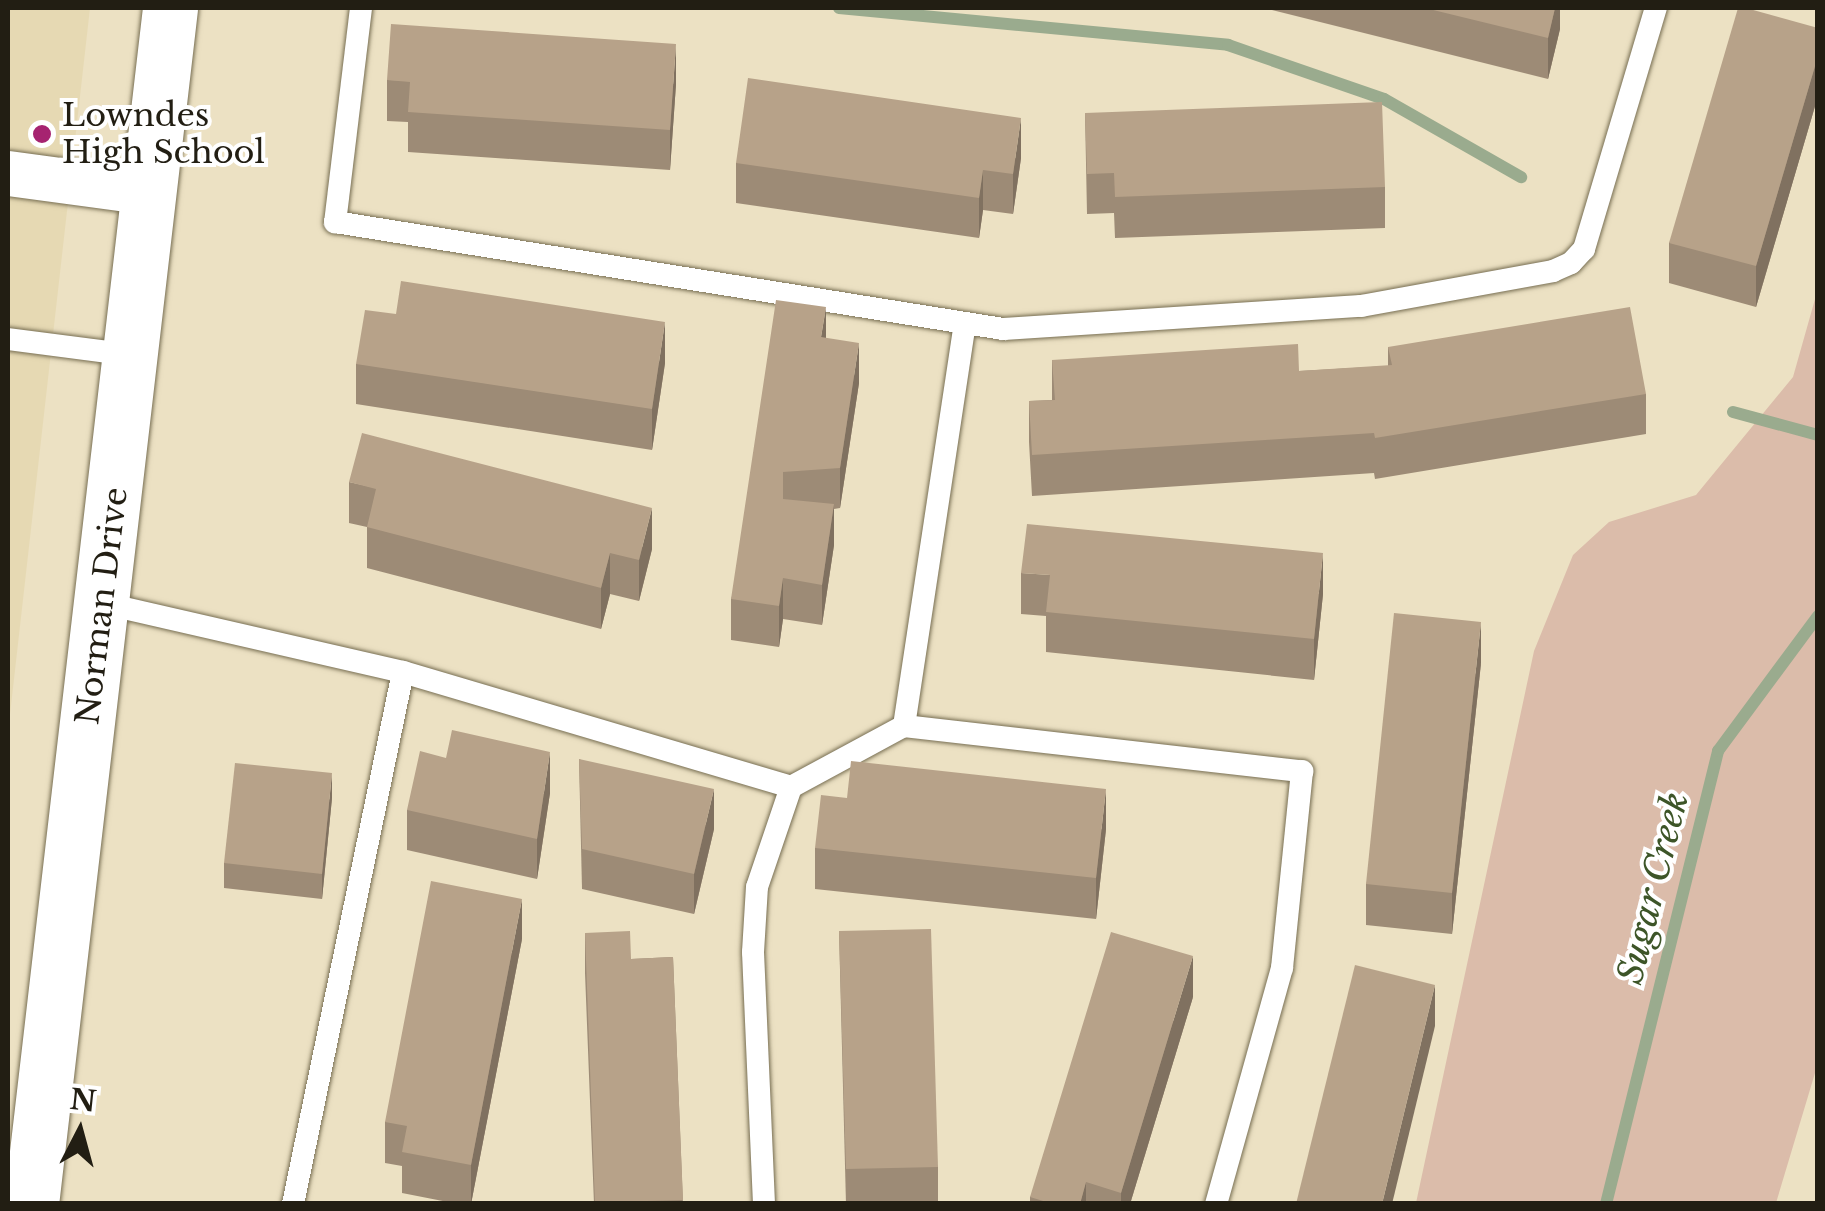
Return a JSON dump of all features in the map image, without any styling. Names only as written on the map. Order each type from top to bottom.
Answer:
[{"type":"street","name":"Norman Drive","points":[[31,1204],[170,8]]},
{"type":"street","points":[[8,173],[150,192]]},
{"type":"lane","points":[[361,8],[335,222],[1003,328],[1361,306],[1553,271],[1571,264],[1584,249],[1656,8]]},
{"type":"lane","points":[[904,726],[965,324]]},
{"type":"lane","points":[[8,339],[132,354]]},
{"type":"lane","points":[[102,603],[403,672],[792,788]]},
{"type":"lane","points":[[293,1204],[403,672]]},
{"type":"lane","points":[[764,1204],[753,926],[756,887],[792,788],[904,726],[1302,771],[1282,968],[1216,1204]]},
{"type":"shaded area","points":[[8,8],[90,8],[8,732]]},
{"type":"shaded area","points":[[1817,292],[1818,1063],[1776,1203],[1416,1203],[1534,651],[1573,555],[1609,522],[1696,495],[1793,377]]},
{"type":"building","points":[[1425,8],[1555,8],[1548,38]]},
{"type":"building","points":[[1738,8],[1818,28],[1818,56],[1756,266],[1669,243]]},
{"type":"building","points":[[391,24],[676,44],[670,130],[408,112],[410,82],[387,80]]},
{"type":"building","points":[[748,78],[1021,118],[1013,174],[983,170],[979,198],[736,163]]},
{"type":"building","points":[[1382,102],[1385,187],[1115,197],[1114,173],[1087,174],[1085,113]]},
{"type":"building","points":[[401,281],[665,322],[652,409],[356,364],[365,310],[396,314]]},
{"type":"building","points":[[776,300],[826,307],[821,337],[859,343],[840,468],[783,472],[783,499],[834,504],[822,585],[783,578],[779,606],[731,599]]},
{"type":"building","points":[[1630,307],[1646,394],[1375,438],[1374,433],[1032,455],[1029,401],[1055,400],[1052,360],[1298,344],[1299,371],[1392,365],[1388,347]]},
{"type":"building","points":[[362,433],[652,508],[639,560],[610,553],[601,588],[367,527],[376,489],[349,482]]},
{"type":"building","points":[[1027,524],[1323,553],[1314,639],[1046,612],[1050,575],[1021,573]]},
{"type":"building","points":[[1394,613],[1481,622],[1452,893],[1366,884]]},
{"type":"building","points":[[452,730],[550,752],[537,839],[407,810],[420,751],[446,758]]},
{"type":"building","points":[[579,759],[714,789],[694,874],[582,849]]},
{"type":"building","points":[[851,761],[1106,789],[1096,878],[815,848],[821,795],[847,798]]},
{"type":"building","points":[[235,763],[332,773],[322,874],[224,863]]},
{"type":"building","points":[[431,881],[522,899],[471,1165],[402,1152],[407,1126],[385,1122]]},
{"type":"building","points":[[931,929],[938,1167],[846,1169],[839,931]]},
{"type":"building","points":[[630,931],[631,959],[673,957],[683,1200],[595,1204],[585,933]]},
{"type":"building","points":[[1111,932],[1193,956],[1121,1193],[1086,1182],[1080,1204],[1053,1204],[1030,1197]]},
{"type":"building","points":[[1355,965],[1435,985],[1382,1204],[1296,1204]]},
{"type":"waterway","points":[[839,8],[1228,45],[1384,99],[1521,177]]},
{"type":"waterway","points":[[1733,412],[1818,435]]},
{"type":"waterway","name":"Sugar Creek","points":[[1606,1204],[1718,751],[1818,616]]},
{"type":"place","name":"Lowndes High School","points":[[42,134]]}]
